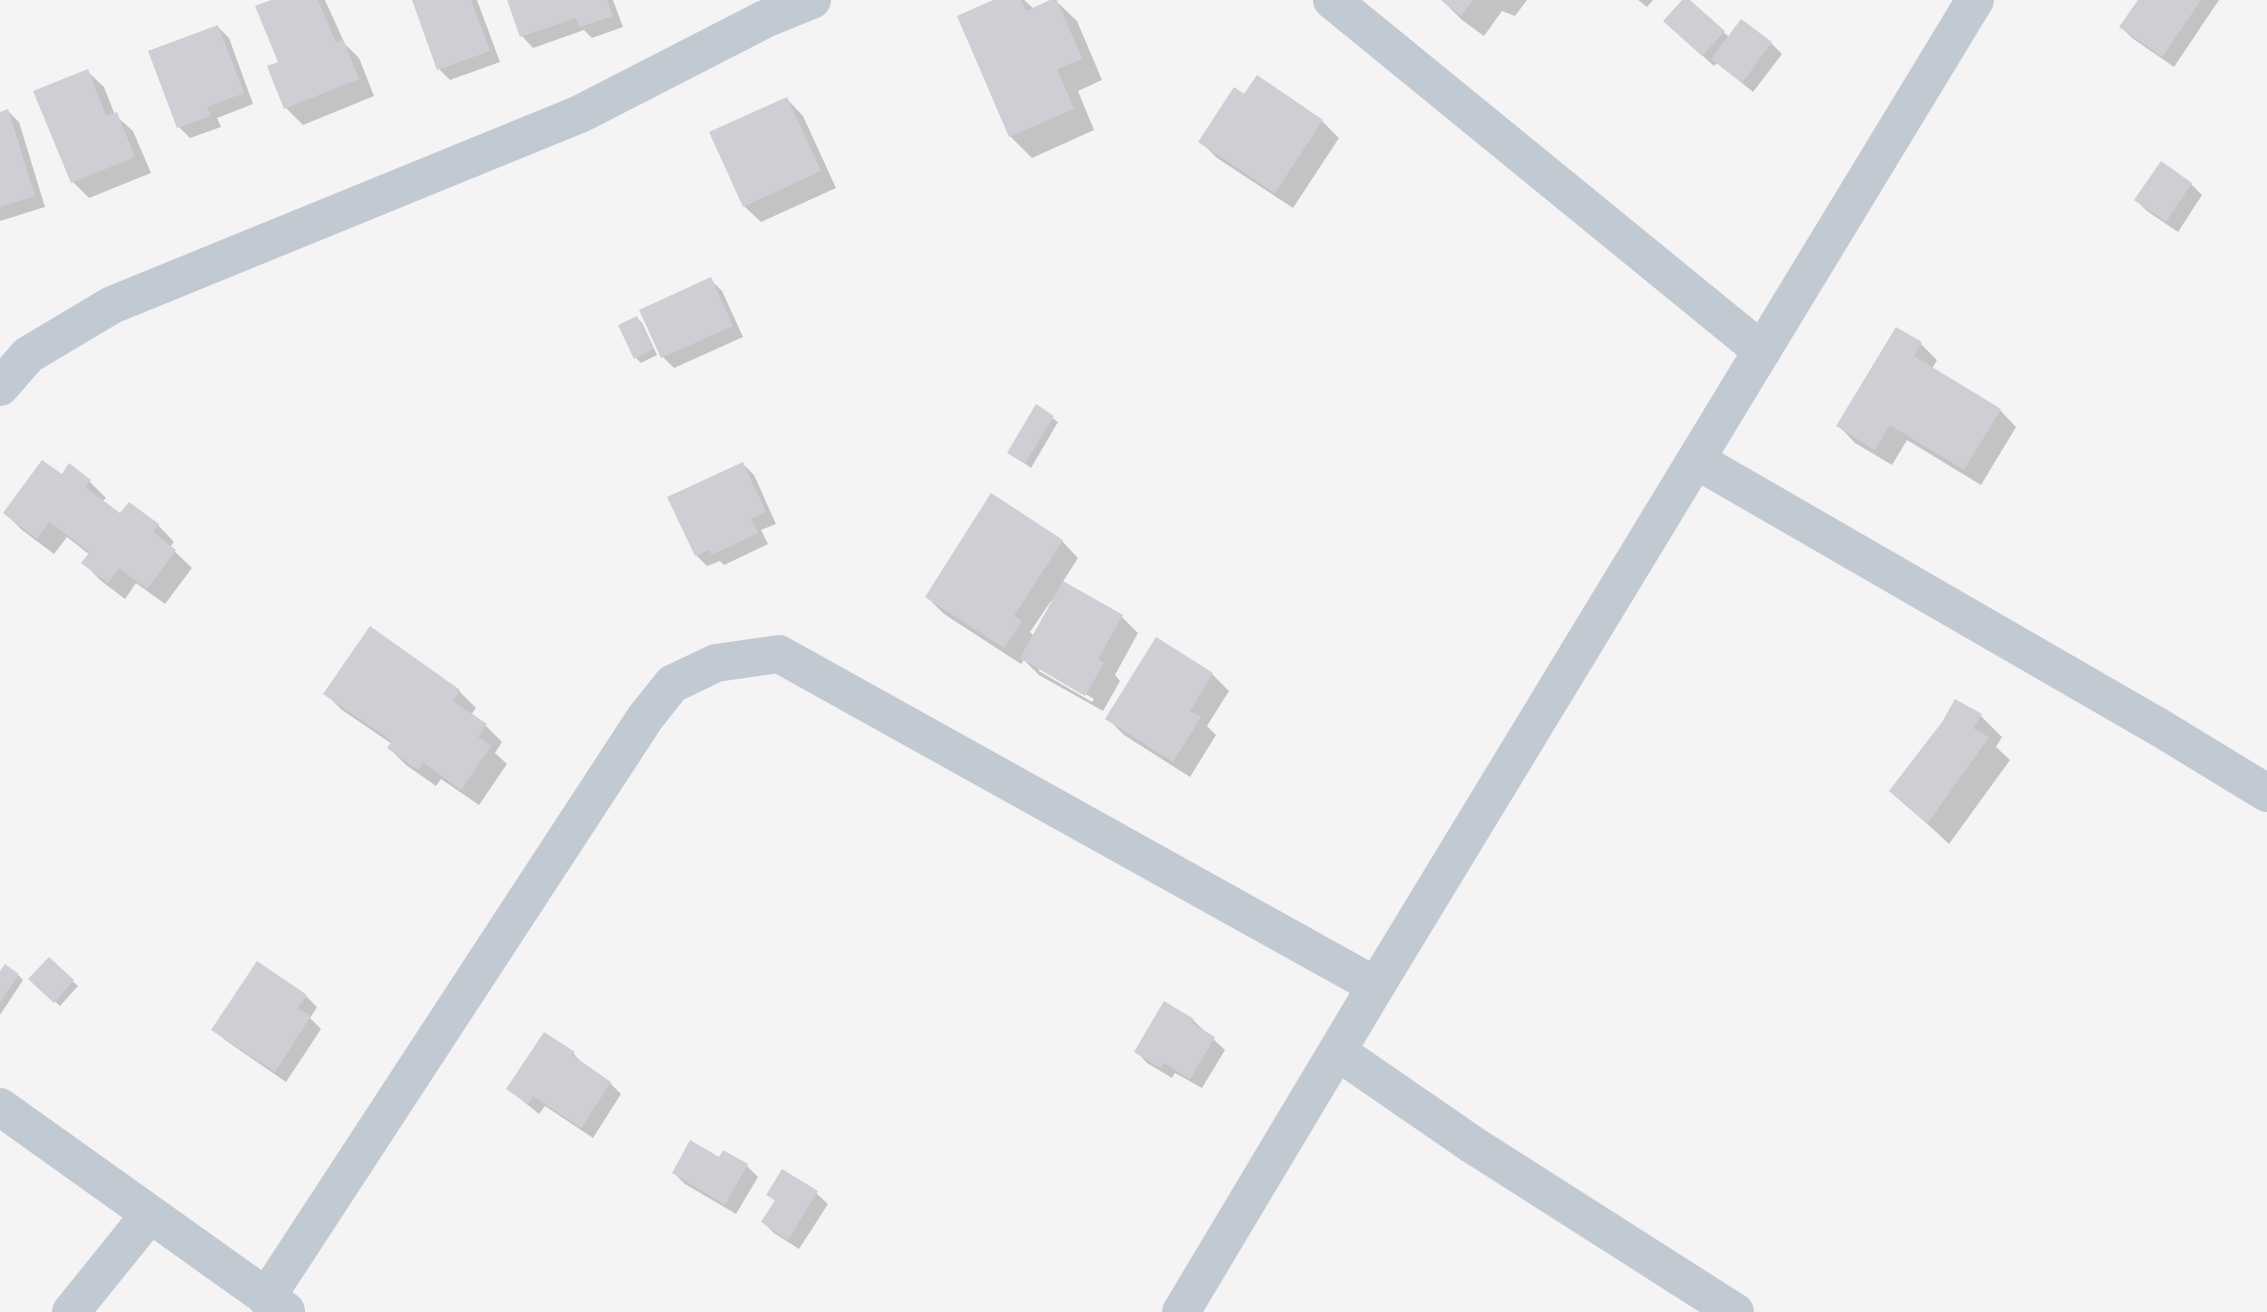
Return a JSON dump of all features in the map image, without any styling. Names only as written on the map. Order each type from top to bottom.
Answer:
[{"type":"street","points":[[0,387],[28,355],[112,305],[580,114],[765,19],[812,0]]},
{"type":"street","points":[[1332,0],[1762,351]]},
{"type":"street","points":[[1181,1312],[1975,0]]},
{"type":"street","points":[[1696,460],[2162,729],[2267,793]]},
{"type":"street","points":[[0,1107],[276,1305],[645,718],[672,684],[716,663],[779,654],[1376,986]]},
{"type":"street","points":[[1338,1052],[1473,1145],[1735,1312]]},
{"type":"street","points":[[71,1312],[150,1214]]},
{"type":"building","points":[[271,0],[318,0],[336,43],[343,39],[359,79],[284,109],[267,66],[278,62],[255,6]]},
{"type":"building","points":[[412,0],[471,0],[490,51],[437,70]]},
{"type":"building","points":[[507,0],[607,0],[613,16],[579,27],[576,18],[520,37]]},
{"type":"building","points":[[993,0],[1021,0],[1026,11],[1050,0],[1057,0],[1082,59],[1057,69],[1074,109],[1009,137],[957,16]]},
{"type":"building","points":[[1441,0],[1473,0],[1461,16]]},
{"type":"building","points":[[1682,0],[1690,0],[1725,31],[1702,56],[1663,21]]},
{"type":"building","points":[[2138,0],[2201,0],[2162,57],[2119,27]]},
{"type":"building","points":[[1741,19],[1772,42],[1742,83],[1711,59]]},
{"type":"building","points":[[218,25],[244,93],[207,107],[211,116],[177,128],[148,51]]},
{"type":"building","points":[[88,69],[106,116],[117,112],[135,157],[71,183],[33,91]]},
{"type":"building","points":[[1257,75],[1323,120],[1275,193],[1198,142],[1234,87],[1244,94]]},
{"type":"building","points":[[787,97],[821,171],[743,207],[709,132]]},
{"type":"building","points":[[8,109],[35,196],[0,207],[0,112]]},
{"type":"building","points":[[2161,161],[2192,183],[2166,222],[2134,200]]},
{"type":"building","points":[[711,277],[733,326],[661,358],[639,310]]},
{"type":"building","points":[[637,316],[653,349],[634,359],[618,325]]},
{"type":"building","points":[[1896,327],[1922,342],[1914,356],[2001,409],[1964,470],[1890,425],[1875,450],[1836,426]]},
{"type":"building","points":[[1036,404],[1054,416],[1025,464],[1007,453]]},
{"type":"building","points":[[42,460],[62,474],[69,463],[91,480],[85,487],[120,513],[129,502],[159,524],[153,532],[176,550],[147,589],[119,568],[108,583],[81,563],[90,552],[49,522],[37,539],[3,513]]},
{"type":"building","points":[[743,462],[766,512],[751,519],[758,533],[712,555],[709,550],[695,556],[667,497]]},
{"type":"building","points":[[991,493],[1063,540],[1014,616],[1022,621],[1004,648],[925,597]]},
{"type":"building","points":[[1063,581],[1123,615],[1098,659],[1104,663],[1085,696],[1020,658]]},
{"type":"building","points":[[370,626],[460,690],[453,701],[487,724],[478,737],[491,746],[461,790],[424,763],[418,770],[387,748],[392,741],[323,694]]},
{"type":"building","points":[[1156,637],[1213,673],[1190,711],[1201,717],[1173,762],[1105,719]]},
{"type":"building","points":[[1955,699],[1982,714],[1973,728],[1989,737],[1927,824],[1889,791],[1942,722]]},
{"type":"building","points":[[49,957],[74,980],[54,1003],[28,979]]},
{"type":"building","points":[[257,961],[307,995],[298,1008],[311,1016],[275,1072],[211,1030]]},
{"type":"building","points":[[5,964],[19,974],[0,1003],[0,971]]},
{"type":"building","points":[[1164,1001],[1194,1019],[1192,1023],[1215,1037],[1190,1079],[1164,1063],[1160,1068],[1134,1052]]},
{"type":"building","points":[[544,1032],[575,1052],[572,1055],[611,1082],[581,1128],[533,1096],[528,1104],[506,1089]]},
{"type":"building","points":[[690,1140],[719,1157],[723,1150],[748,1164],[725,1205],[672,1173]]},
{"type":"building","points":[[782,1169],[818,1191],[788,1240],[761,1222],[775,1200],[766,1195]]}]
